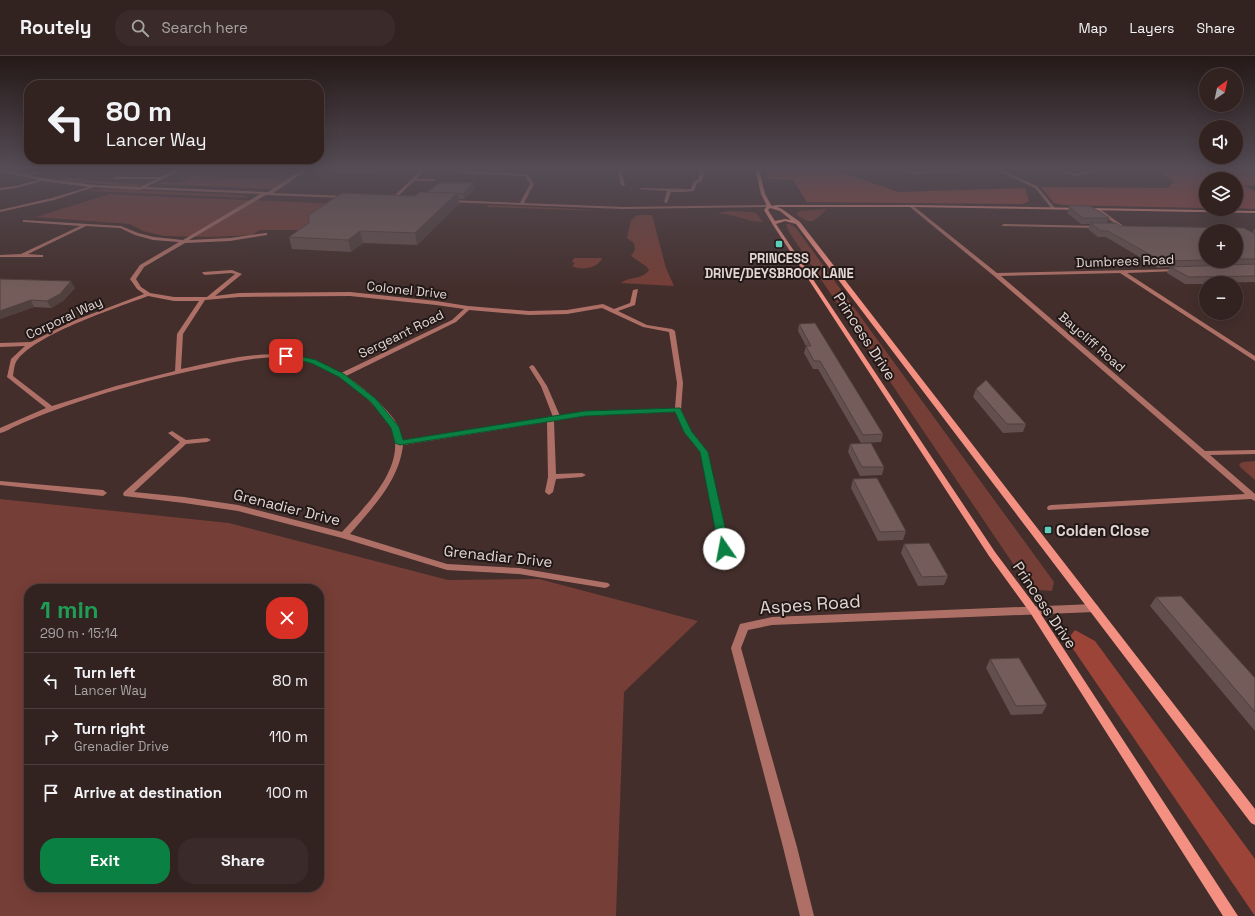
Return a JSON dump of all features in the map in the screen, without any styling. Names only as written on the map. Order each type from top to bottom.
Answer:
[{"type":"street","points":[[148,294],[139,288],[133,278],[142,266],[182,241],[239,209]]},
{"type":"street","name":"Princess Drive","points":[[767,209],[774,223],[992,554],[1034,611],[1231,916]]},
{"type":"street","name":"Princess Drive","points":[[778,209],[798,223],[1041,542],[1094,608],[1255,819]]},
{"type":"street","name":"Baycliff Road","points":[[915,209],[996,275],[1254,497]]},
{"type":"street","points":[[1078,209],[1255,212]]},
{"type":"street","points":[[1098,210],[1124,228]]},
{"type":"street","points":[[774,223],[785,220],[798,223]]},
{"type":"street","points":[[25,221],[121,228],[133,234],[157,240],[182,241],[247,238],[265,234]]},
{"type":"street","points":[[22,255],[86,225]]},
{"type":"street","points":[[1004,226],[1103,227]]},
{"type":"street","points":[[1117,228],[1130,228]]},
{"type":"street","points":[[0,256],[40,256]]},
{"type":"street","name":"Dumbrees Road","points":[[996,275],[1182,270]]},
{"type":"street","points":[[178,371],[180,334],[206,299],[239,274],[232,271],[205,273]]},
{"type":"street","points":[[1121,272],[1255,359]]},
{"type":"street","points":[[614,311],[633,304],[636,290]]},
{"type":"street","name":"Colonel Drive","points":[[148,294],[174,299],[206,299],[239,295],[350,294],[468,308],[529,313],[567,312],[603,306],[614,311]]},
{"type":"street","name":"Corporal Way","points":[[50,409],[10,377],[14,360],[30,344],[93,315],[148,294]]},
{"type":"street","name":"Sergeant Road","points":[[341,376],[454,321],[468,308]]},
{"type":"street","points":[[614,311],[645,326],[672,331],[680,383],[678,410],[688,432],[704,452],[724,549]]},
{"type":"street","points":[[0,345],[30,344]]},
{"type":"street","points":[[0,431],[50,409],[121,386],[178,371],[249,357],[286,356],[313,361],[341,376],[374,401],[395,427],[400,443],[585,414],[678,410]]},
{"type":"street","points":[[532,367],[544,386],[553,418],[552,477],[549,492]]},
{"type":"street","points":[[172,433],[184,442],[207,440]]},
{"type":"street","name":"Grenadier Drive","points":[[184,442],[127,494],[238,508],[344,535],[378,496],[392,474],[400,443]]},
{"type":"street","points":[[1203,453],[1255,452]]},
{"type":"street","points":[[552,477],[582,475]]},
{"type":"street","points":[[0,483],[103,493]]},
{"type":"street","points":[[1050,508],[1254,497]]},
{"type":"street","name":"Grenadiar Drive","points":[[344,535],[447,567],[519,571],[605,585]]},
{"type":"street","points":[[1034,611],[1094,608]]},
{"type":"street","name":"Aspes Road","points":[[807,916],[790,847],[736,648],[744,627],[772,621],[1034,611]]},
{"type":"shaded area","points":[[61,209],[336,209],[305,230],[260,230],[252,235],[211,237],[164,236],[143,231],[130,224],[36,217]]},
{"type":"shaded area","points":[[547,209],[575,209],[600,211]]},
{"type":"shaded area","points":[[827,209],[813,221],[801,218],[796,214],[800,211]]},
{"type":"shaded area","points":[[728,211],[756,213],[763,222],[717,214]]},
{"type":"shaded area","points":[[638,215],[652,215],[666,268],[674,286],[621,283],[628,279],[639,277],[649,270],[631,256],[635,250],[634,243],[627,238],[631,220]]},
{"type":"shaded area","points":[[786,224],[790,224],[796,228],[1054,582],[1052,591],[1038,590],[1024,580],[789,232]]},
{"type":"shaded area","points":[[574,258],[602,258],[597,264],[589,268],[576,268],[572,266],[575,263],[572,262]]},
{"type":"shaded area","points":[[1255,461],[1255,480],[1241,468],[1239,464],[1243,462]]},
{"type":"shaded area","points":[[0,499],[229,523],[448,580],[539,579],[698,621],[624,692],[616,916],[0,916]]},
{"type":"shaded area","points":[[1075,630],[1095,641],[1255,859],[1255,916],[1067,640]]},
{"type":"building","points":[[318,209],[440,209],[415,233],[360,231],[348,240],[289,237],[309,223],[309,215]]},
{"type":"building","points":[[1072,209],[1095,209],[1109,218],[1083,218]]},
{"type":"building","points":[[1090,223],[1116,223],[1120,226],[1199,227],[1199,260],[1161,261],[1108,231],[1101,231]]},
{"type":"building","points":[[1243,228],[1255,234],[1255,259],[1243,259]]},
{"type":"building","points":[[1243,264],[1255,264],[1255,276],[1189,277],[1170,267],[1199,266],[1199,268],[1243,268]]},
{"type":"building","points":[[0,279],[71,281],[60,294],[47,301],[31,300],[0,311]]},
{"type":"building","points":[[815,323],[883,434],[863,435],[820,361],[814,361],[806,346],[811,346],[799,324]]},
{"type":"building","points":[[986,380],[1026,424],[1007,424],[976,389]]},
{"type":"building","points":[[871,443],[884,467],[862,467],[850,444]]},
{"type":"building","points":[[877,478],[906,531],[880,532],[853,479]]},
{"type":"building","points":[[929,543],[948,576],[922,577],[904,544]]},
{"type":"building","points":[[1181,596],[1255,678],[1255,712],[1156,597]]},
{"type":"building","points":[[1019,658],[1047,705],[1016,706],[990,659]]},
{"type":"place","name":"PRINCESS DRIVE/DEYSBROOK LANE","points":[[779,244]]},
{"type":"place","name":"Colden Close","points":[[1048,530]]},
{"type":"route","points":[[286,356],[313,361],[341,376],[374,401],[395,427],[400,443],[550,418],[585,414],[678,410],[688,432],[704,452],[724,549]]}]
